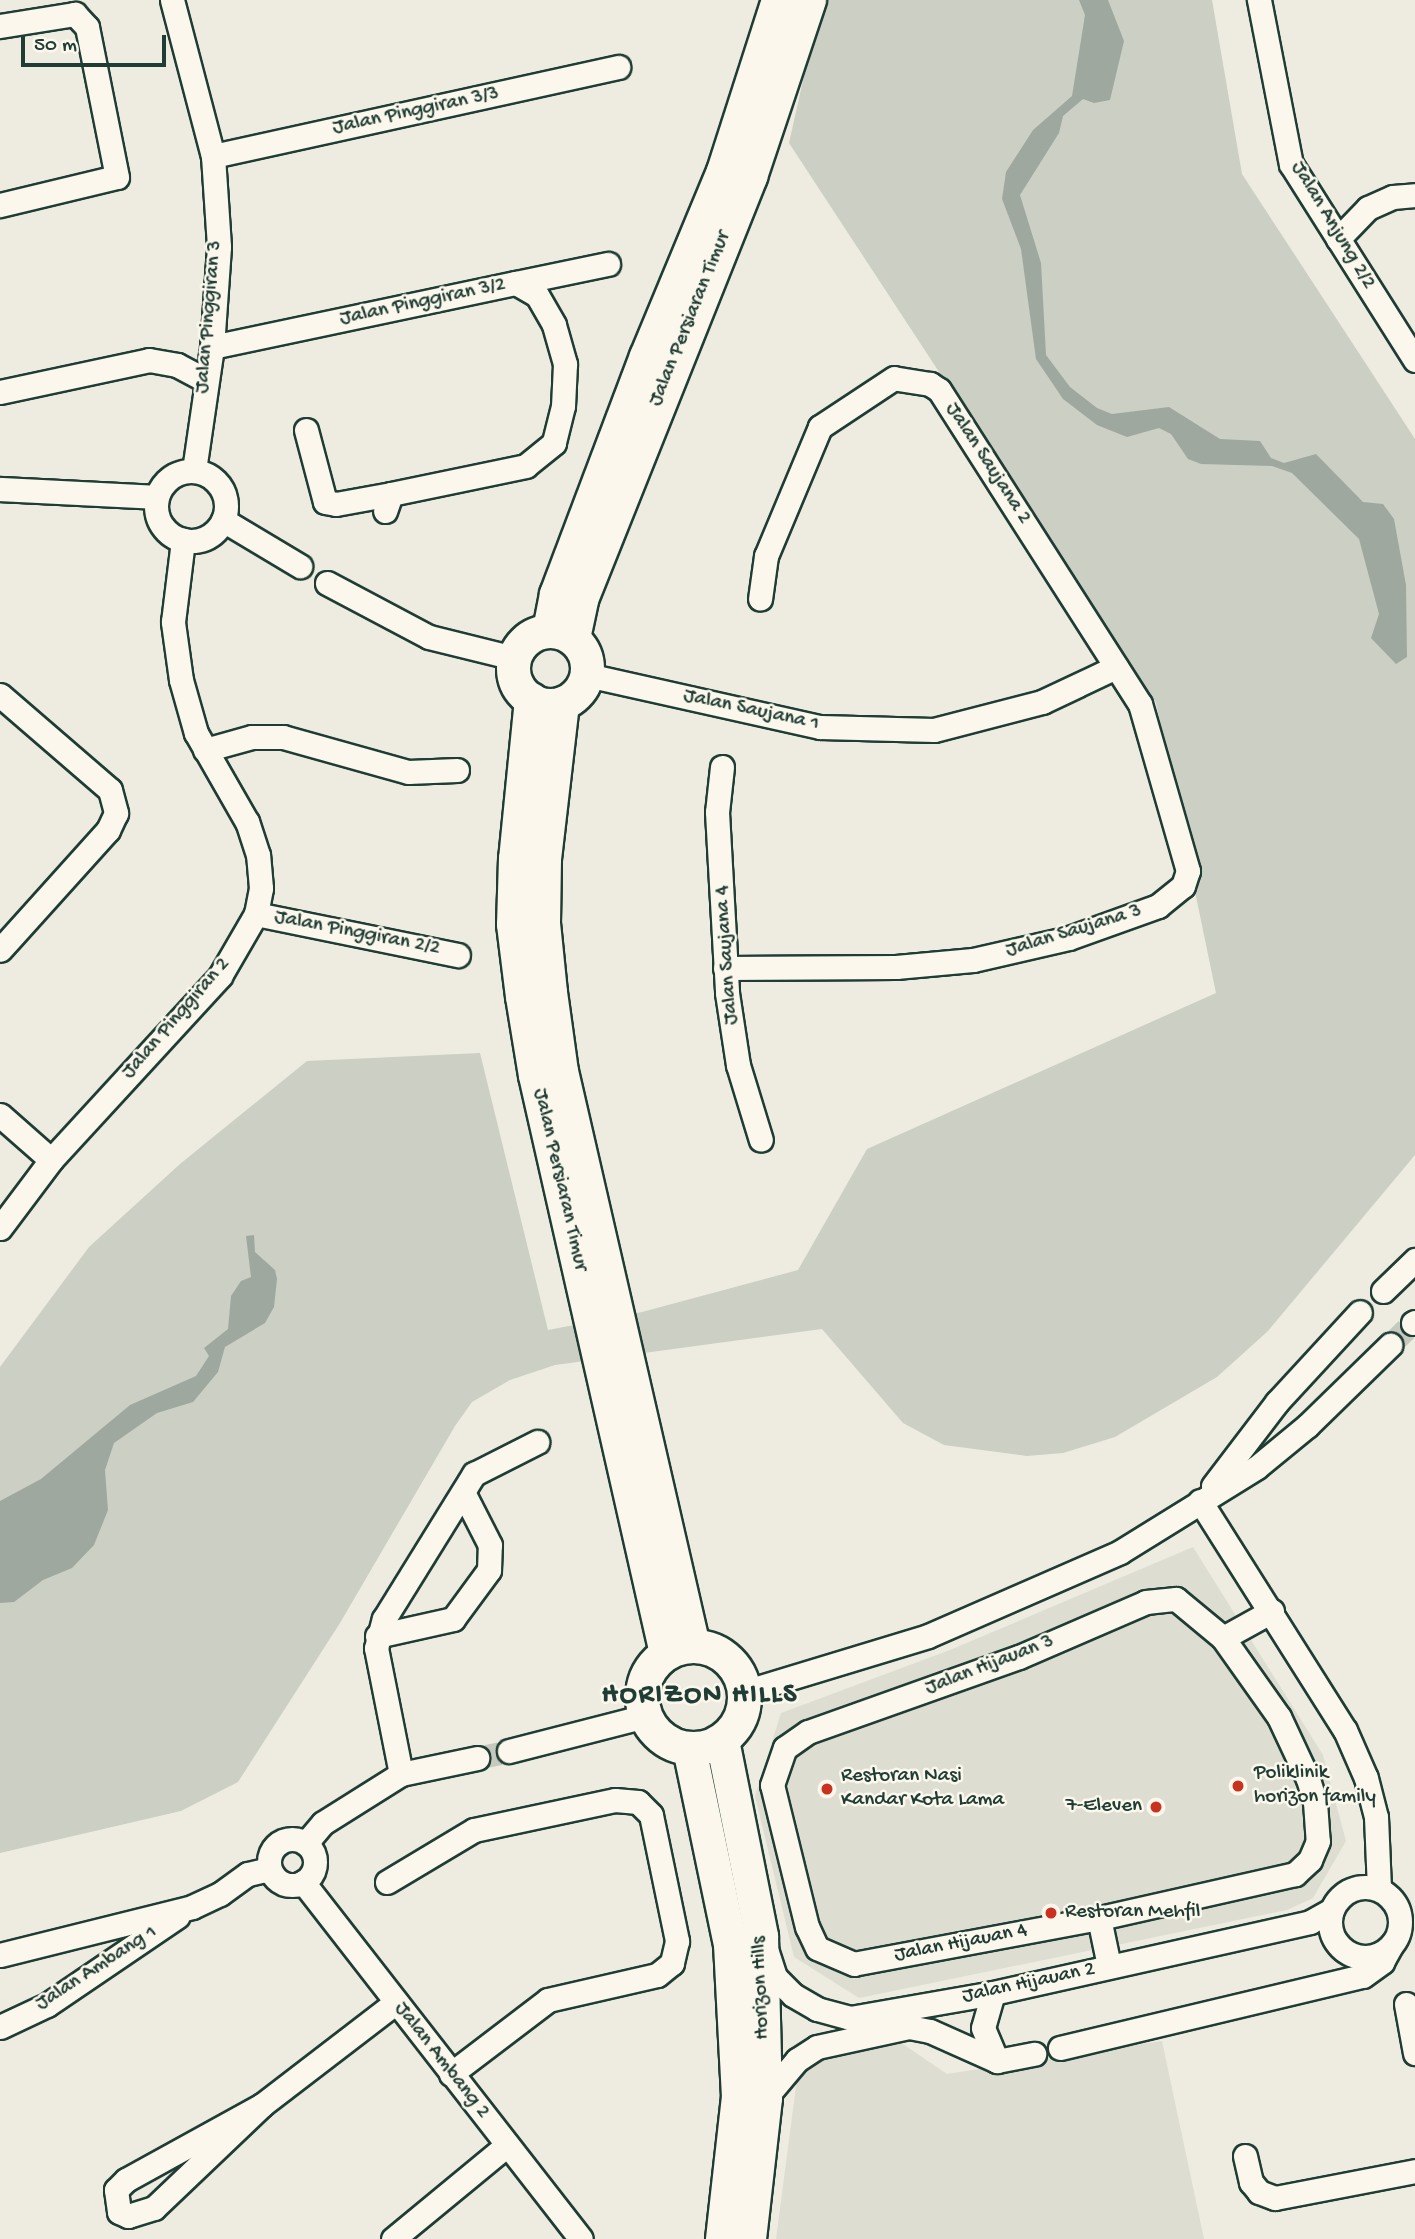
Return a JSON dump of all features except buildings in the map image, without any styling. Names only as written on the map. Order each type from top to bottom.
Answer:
[{"type":"street","name":"Jalan Pinggiran 3","points":[[172,0],[213,156],[219,247],[212,347],[205,380],[194,471]]},
{"type":"street","name":"Jalan Persiaran Timur","points":[[561,634],[556,594],[627,406],[723,171],[778,0]]},
{"type":"street","name":"Jalan Persiaran Timur","points":[[561,634],[581,599],[750,176],[809,0]]},
{"type":"street","name":"Jalan Anjung 2/2","points":[[1259,0],[1291,164],[1415,360]]},
{"type":"street","points":[[0,26],[73,7],[87,27],[117,177],[0,205]]},
{"type":"street","name":"Jalan Pinggiran 3/3","points":[[213,156],[618,67]]},
{"type":"street","points":[[1338,239],[1368,208],[1393,197],[1415,195]]},
{"type":"street","points":[[516,283],[608,264]]},
{"type":"street","name":"Jalan Pinggiran 3/2","points":[[212,347],[516,283],[537,295],[554,325],[565,364],[563,407],[554,443],[526,466],[388,503],[336,505],[325,502],[306,430]]},
{"type":"street","points":[[0,392],[149,359],[177,365],[205,380]]},
{"type":"street","name":"Jalan Saujana 2","points":[[760,599],[766,556],[820,427],[894,378],[918,379],[939,390],[1116,667]]},
{"type":"street","points":[[194,471],[214,480],[221,488],[223,520],[202,539],[183,540],[160,524],[157,497],[175,475],[194,471]]},
{"type":"street","points":[[0,489],[157,497]]},
{"type":"street","points":[[223,520],[300,566]]},
{"type":"street","name":"Jalan Pinggiran 2","points":[[0,1228],[51,1160],[220,976],[256,914],[261,888],[258,855],[247,822],[205,750],[181,680],[173,622],[183,540]]},
{"type":"street","points":[[327,583],[429,637],[514,658]]},
{"type":"street","points":[[561,634],[586,655],[587,676],[582,687],[546,701],[516,681],[514,658],[527,639],[561,634]]},
{"type":"street","name":"Jalan Saujana 1","points":[[587,676],[820,727],[934,730],[1042,702],[1116,667]]},
{"type":"street","name":"Jalan Saujana 3","points":[[725,968],[896,967],[973,960],[1069,938],[1172,899],[1183,886],[1188,871],[1184,851],[1140,705],[1116,667]]},
{"type":"street","points":[[0,695],[57,740],[110,790],[116,813],[108,830],[0,950]]},
{"type":"street","name":"Jalan Persiaran Timur","points":[[546,701],[515,858],[513,924],[522,996],[535,1075],[680,1650]]},
{"type":"street","points":[[205,750],[252,737],[275,736],[408,772],[457,770]]},
{"type":"street","name":"Jalan Saujana 4","points":[[722,767],[717,812],[725,968],[738,1065],[761,1140]]},
{"type":"street","name":"Jalan Pinggiran 2/2","points":[[256,914],[458,955]]},
{"type":"street","points":[[0,1115],[51,1160]]},
{"type":"street","points":[[1383,1291],[1415,1260]]},
{"type":"street","points":[[1199,1502],[1277,1402],[1360,1312]]},
{"type":"street","points":[[744,1692],[928,1636],[1120,1552],[1257,1467],[1298,1433],[1390,1345]]},
{"type":"street","points":[[401,1774],[377,1636],[474,1474],[537,1442]]},
{"type":"street","points":[[377,1636],[453,1619],[489,1570],[490,1545],[463,1492]]},
{"type":"street","points":[[1199,1502],[1272,1611],[1345,1730],[1366,1777],[1380,1851],[1379,1889]]},
{"type":"street","name":"Jalan Hijauan 3","points":[[772,1785],[785,1748],[808,1732],[1019,1657],[1146,1602],[1176,1599],[1223,1638]]},
{"type":"street","points":[[1223,1638],[1272,1611]]},
{"type":"street","name":"Jalan Hijauan 4","points":[[772,1785],[807,1927],[817,1948],[854,1964],[1099,1918],[1295,1874],[1314,1850],[1318,1824],[1308,1779],[1279,1717],[1223,1638]]},
{"type":"street","points":[[680,1650],[722,1654],[733,1665],[744,1692],[740,1719],[722,1740],[689,1748],[662,1739],[645,1716],[642,1688],[655,1662],[680,1650]]},
{"type":"street","points":[[509,1751],[645,1716]]},
{"type":"street","name":"Horizon Hills","points":[[722,1740],[761,1936],[765,2098],[749,2239]]},
{"type":"street","name":"Horizon Hills","points":[[689,1748],[730,1944],[738,2096],[722,2239]]},
{"type":"street","points":[[306,1843],[323,1823],[401,1774],[477,1758]]},
{"type":"street","points":[[387,1882],[474,1830],[615,1800],[638,1802],[650,1815],[677,1941],[672,1963],[657,1975],[548,2000],[451,2074]]},
{"type":"street","points":[[298,1839],[306,1843],[315,1864],[303,1882],[279,1881],[269,1869],[268,1859],[278,1842],[298,1839]]},
{"type":"street","name":"Jalan Ambang 1","points":[[0,2027],[47,2005],[191,1907],[248,1874],[269,1869]]},
{"type":"street","name":"Jalan Ambang 2","points":[[303,1882],[581,2239]]},
{"type":"street","points":[[1060,2048],[1363,1976],[1382,1962],[1391,1946],[1400,1914],[1396,1904],[1379,1889],[1356,1888],[1337,1900],[1332,1910],[1332,1934],[1347,1952],[1370,1956],[1391,1946]]},
{"type":"street","name":"Jalan Ambang 1","points":[[0,1955],[191,1907]]},
{"type":"street","name":"Jalan Hijauan 2","points":[[761,1936],[775,1977],[817,2010],[850,2018],[993,1993],[1310,1922],[1332,1910]]},
{"type":"street","points":[[1099,1918],[1109,1966]]},
{"type":"street","points":[[993,1993],[983,2028],[997,2062]]},
{"type":"street","points":[[262,2105],[126,2180],[116,2190],[119,2212],[128,2217],[154,2208],[262,2105],[396,2002]]},
{"type":"street","points":[[1406,2004],[1415,2053]]},
{"type":"street","points":[[765,2098],[797,2060],[817,2047],[909,2027],[930,2031],[997,2062],[1034,2054]]},
{"type":"street","points":[[393,2239],[508,2146]]},
{"type":"street","points":[[1245,2156],[1251,2182],[1259,2192],[1275,2198],[1415,2171]]},
{"type":"shaded area","points":[[821,0],[1212,0],[1242,174],[1415,439],[1415,1155],[1268,1331],[1217,1377],[1115,1437],[1063,1453],[1027,1456],[944,1445],[903,1423],[822,1329],[555,1365],[510,1380],[472,1402],[455,1426],[340,1623],[238,1782],[181,1811],[0,1853],[0,1367],[89,1247],[180,1164],[307,1061],[480,1053],[548,1330],[642,1312],[798,1270],[867,1149],[1216,993],[1156,703],[789,143]]},
{"type":"shaded area","points":[[1079,0],[1108,0],[1124,41],[1110,100],[1094,103],[1083,99],[1063,116],[1059,133],[1020,195],[1041,263],[1046,355],[1070,387],[1097,408],[1112,414],[1169,407],[1220,439],[1260,441],[1271,458],[1284,463],[1316,454],[1363,502],[1383,504],[1394,519],[1406,585],[1407,657],[1396,664],[1371,638],[1379,614],[1359,539],[1292,473],[1272,466],[1201,464],[1188,459],[1171,434],[1159,428],[1127,437],[1097,425],[1063,399],[1036,359],[1021,249],[1002,199],[1006,172],[1033,130],[1072,96],[1085,15]]},
{"type":"shaded area","points":[[254,1235],[255,1252],[275,1270],[277,1279],[274,1307],[265,1323],[225,1347],[218,1372],[193,1402],[157,1413],[114,1443],[105,1470],[108,1510],[94,1545],[72,1568],[43,1580],[14,1602],[0,1603],[0,1501],[41,1479],[130,1405],[196,1376],[209,1356],[204,1348],[228,1329],[231,1296],[241,1281],[251,1277],[246,1236]]},
{"type":"shaded area","points":[[1193,1547],[1323,1755],[1346,1841],[1313,1898],[1287,1910],[859,1998],[794,1957],[755,1796],[781,1713],[950,1650]]},
{"type":"shaded area","points":[[897,2040],[947,2074],[1162,2041],[1204,2239],[776,2239],[797,2079],[823,2054]]},
{"type":"tunnel","points":[[1390,1345],[1413,1323]]},
{"type":"tunnel","points":[[477,1758],[509,1751]]},
{"type":"place","name":"Poliklinik horizon family","points":[[1238,1786]]},
{"type":"place","name":"Restoran Nasi Kandar Kota Lama","points":[[827,1789]]},
{"type":"place","name":"7-Eleven","points":[[1156,1807]]},
{"type":"place","name":"Restoran Mehfil","points":[[1051,1913]]},
{"type":"district","name":"HORIZON HILLS","points":[[700,1696]]}]
